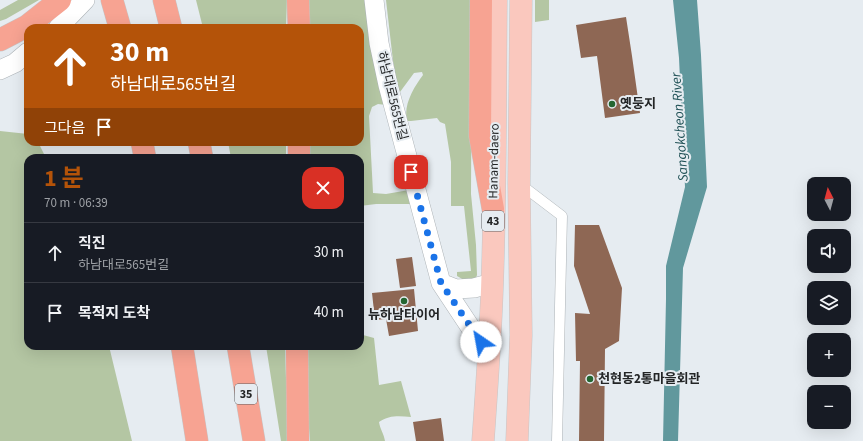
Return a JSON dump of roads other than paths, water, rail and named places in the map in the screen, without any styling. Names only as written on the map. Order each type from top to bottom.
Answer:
[{"type":"highway","points":[[30,24],[60,0]]},
{"type":"highway","points":[[112,0],[119,24]]},
{"type":"highway","points":[[298,0],[298,24]]},
{"type":"highway","points":[[481,0],[480,136],[494,209]]},
{"type":"highway","points":[[0,40],[24,28]]},
{"type":"highway","points":[[183,350],[197,441]]},
{"type":"highway","name":"35","points":[[239,350],[254,441]]},
{"type":"highway","points":[[297,350],[298,441]]},
{"type":"main road","name":"Hanam-daero","points":[[483,441],[492,283],[496,0]]},
{"type":"main road","name":"Hanam-daero","points":[[517,441],[521,335],[521,0]]},
{"type":"street","points":[[62,24],[85,0]]},
{"type":"street","name":"하남대로565번길","points":[[374,0],[379,43],[388,85],[441,283],[488,354]]},
{"type":"street","points":[[0,70],[15,63],[24,55]]},
{"type":"street","points":[[441,283],[456,289],[474,288],[492,283]]},
{"type":"lane","points":[[520,183],[562,216],[557,441]]},
{"type":"water","name":"Sangokcheon River","points":[[673,0],[697,0],[707,187],[683,268],[678,441],[663,441],[666,266],[685,187],[679,58]]},
{"type":"place","name":"옛둥지","points":[[612,104]]},
{"type":"place","name":"뉴하남타이어","points":[[404,301]]},
{"type":"place","name":"천현동2통마을회관","points":[[590,379]]}]
